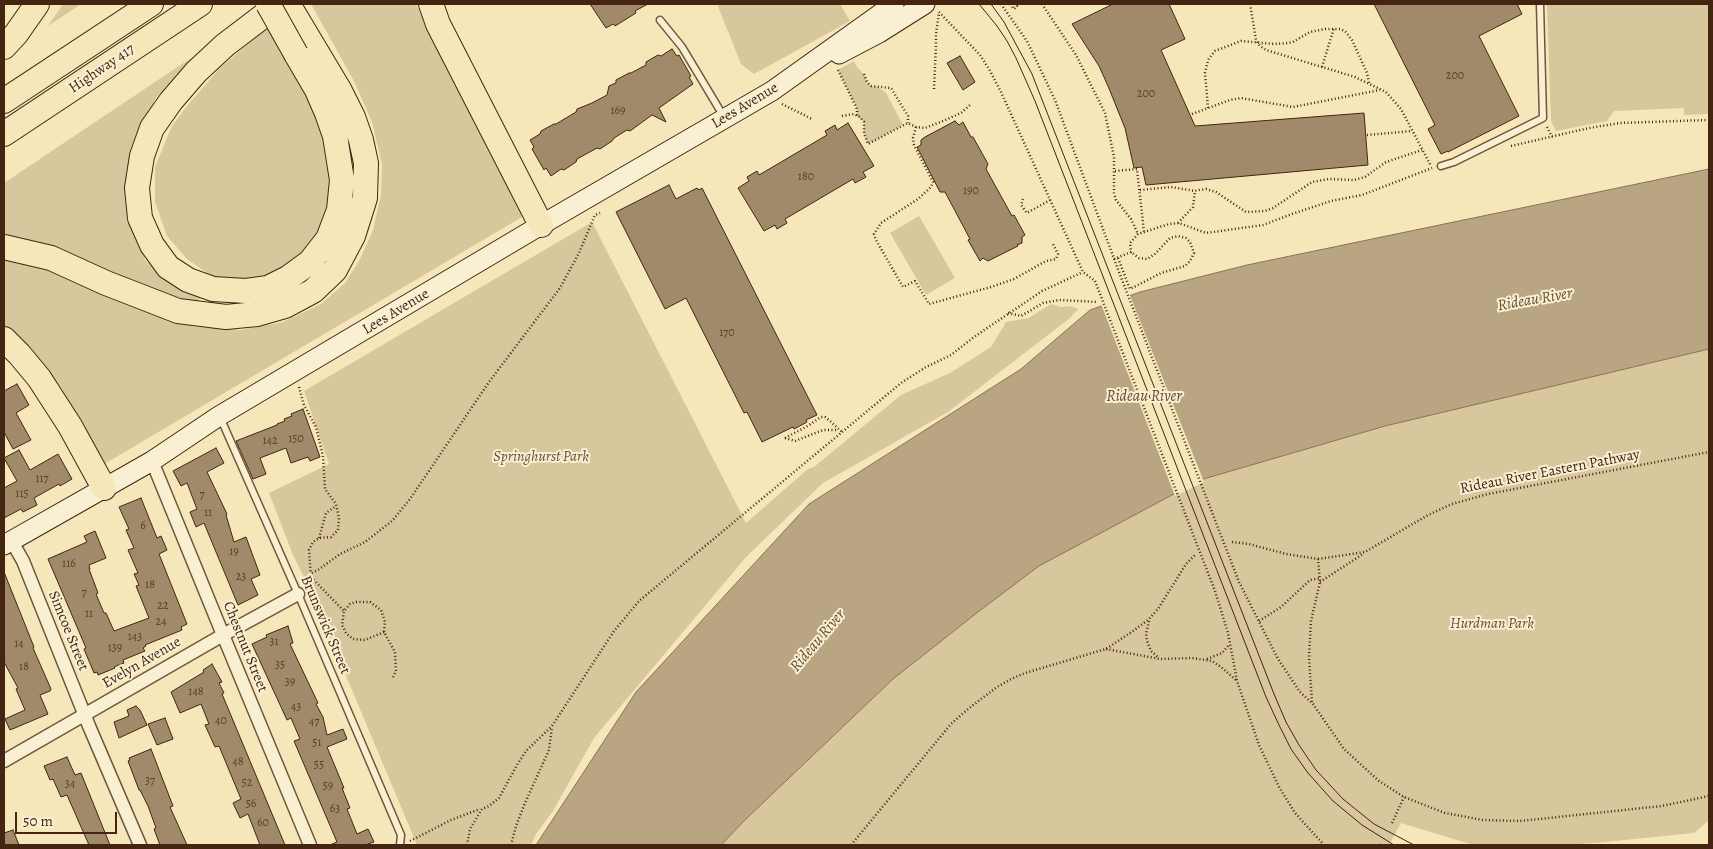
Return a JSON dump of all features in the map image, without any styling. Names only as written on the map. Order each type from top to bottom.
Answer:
[{"type":"highway","points":[[4,47],[16,34],[37,4]]},
{"type":"highway","points":[[4,101],[151,4]]},
{"type":"highway","name":"Highway 417","points":[[4,134],[200,4]]},
{"type":"highway","points":[[4,247],[51,258],[106,283],[178,311],[226,317],[257,314],[285,306],[313,291],[335,270],[353,236],[365,198],[366,163],[361,140],[340,91],[304,50],[268,4]]},
{"type":"highway","points":[[279,4],[225,45],[196,72],[171,101],[152,128],[142,156],[137,188],[140,218],[152,245],[168,266],[188,280],[213,289],[246,292],[268,288],[288,278],[310,262],[328,239],[339,210],[342,180],[335,136],[328,113],[317,90],[288,4]]},
{"type":"highway","points":[[431,4],[438,24],[541,225]]},
{"type":"highway","points":[[4,339],[39,378],[70,426],[104,488]]},
{"type":"main road","name":"Lees Avenue","points":[[8,543],[152,461],[220,416],[541,225],[594,203],[724,119],[772,91],[894,4]]},
{"type":"main road","name":"Lees Avenue","points":[[789,79],[933,8]]},
{"type":"street","name":"Chestnut Street","points":[[152,461],[310,845]]},
{"type":"street","name":"Simcoe Street","points":[[8,543],[22,562],[140,845]]},
{"type":"street","name":"Evelyn Avenue","points":[[4,761],[222,635],[298,594]]},
{"type":"lane","points":[[1441,166],[1454,162],[1543,118],[1540,4]]},
{"type":"lane","points":[[660,20],[682,47],[724,119]]},
{"type":"lane","name":"Brunswick Street","points":[[220,416],[400,835],[400,845]]},
{"type":"path","points":[[1001,4],[1019,28],[1031,49],[1055,100],[1118,272],[1239,582],[1278,659],[1300,692],[1313,704],[1344,750],[1378,781],[1404,797],[1445,813],[1482,820],[1520,821],[1662,806],[1709,796]]},
{"type":"path","points":[[1010,4],[1014,9],[1017,6],[1016,4]]},
{"type":"path","points":[[1042,4],[1076,55],[1105,113],[1114,157],[1116,200],[1131,219],[1138,234]]},
{"type":"path","points":[[1118,258],[1130,289],[1161,273],[1185,266],[1190,261],[1194,252],[1190,242],[1186,238],[1178,236],[1170,238],[1155,254],[1147,259],[1138,258],[1132,252],[1130,243],[1138,234],[1178,223],[1187,224],[1206,233],[1263,225],[1292,214],[1362,195],[1432,168],[1397,104],[1386,92],[1355,77],[1266,50],[1257,42],[1250,4]]},
{"type":"path","points":[[933,8],[936,34],[934,89]]},
{"type":"path","points":[[933,8],[980,55],[989,69],[1083,272],[1095,281],[1216,590],[1230,644],[1237,682],[1259,745],[1278,786],[1296,813],[1324,845]]},
{"type":"path","points":[[1322,67],[1334,28]]},
{"type":"path","points":[[1208,108],[1205,73],[1208,60],[1210,56],[1241,41],[1274,44],[1288,43],[1310,32],[1334,28],[1345,31],[1352,40],[1367,73],[1369,84]]},
{"type":"path","points":[[838,70],[857,108],[857,116]]},
{"type":"path","points":[[864,74],[871,86],[891,88],[908,116],[908,123]]},
{"type":"path","points":[[1192,114],[1230,100],[1241,98],[1285,106],[1302,106],[1381,90]]},
{"type":"path","points":[[779,102],[812,119]]},
{"type":"path","points":[[908,123],[916,127],[925,128],[962,113],[970,105]]},
{"type":"path","points":[[842,116],[854,114],[860,117],[864,122],[864,133],[868,144],[908,123]]},
{"type":"path","points":[[1486,146],[1493,150],[1589,128],[1620,123],[1709,120]]},
{"type":"path","points":[[916,127],[913,138],[914,145],[933,182],[931,187],[918,199],[881,222],[874,234],[903,287],[915,281],[929,304],[991,287],[1014,279],[1046,261],[1056,259],[1058,254],[1052,242]]},
{"type":"path","points":[[1367,135],[1412,131]]},
{"type":"path","points":[[1140,190],[1171,187],[1195,191],[1206,189],[1211,190],[1246,212],[1265,211],[1273,208],[1312,182],[1329,179],[1360,179],[1393,158],[1422,150]]},
{"type":"path","points":[[1115,171],[1137,169],[1144,232]]},
{"type":"path","points":[[1178,223],[1193,207],[1195,191]]},
{"type":"path","points":[[1023,199],[1021,205],[1027,213],[1050,200]]},
{"type":"path","points":[[312,573],[340,554],[365,542],[392,521],[410,499],[489,382],[560,288],[579,253],[595,215],[594,203]]},
{"type":"path","points":[[1114,259],[1132,252]]},
{"type":"path","points":[[410,841],[451,820],[489,806],[499,798],[516,765],[526,751],[552,726],[614,631],[630,610],[841,431],[902,383],[951,355],[1042,290],[1083,272]]},
{"type":"path","points":[[1008,313],[1022,316],[1043,303],[1050,302],[1068,300],[1098,302]]},
{"type":"path","points":[[292,374],[304,405],[316,427],[323,456],[325,489],[336,506],[339,518],[338,530],[331,537],[319,538],[313,542],[309,550],[311,578],[298,594]]},
{"type":"path","points":[[821,417],[830,421],[841,431],[823,430],[795,441],[785,438],[821,417]]},
{"type":"path","name":"Rideau River Eastern Pathway","points":[[1232,542],[1318,559],[1340,557],[1365,552],[1428,515],[1452,504],[1488,494],[1709,452]]},
{"type":"path","points":[[319,538],[326,513],[336,506]]},
{"type":"path","points":[[1259,622],[1281,607],[1310,580],[1320,580],[1365,552]]},
{"type":"path","points":[[851,845],[952,724],[968,709],[997,687],[1025,673],[1106,649],[1151,617],[1186,564],[1195,555]]},
{"type":"path","points":[[1313,704],[1308,657],[1320,580],[1318,559]]},
{"type":"path","points":[[311,578],[344,611]]},
{"type":"path","points":[[384,632],[365,640],[353,639],[346,633],[342,625],[344,611],[350,604],[356,602],[370,602],[381,610],[385,622],[384,632],[395,652],[396,671],[392,679]]},
{"type":"path","points":[[1151,617],[1146,628],[1147,641],[1152,652],[1160,658]]},
{"type":"path","points":[[1206,659],[1222,653],[1230,644]]},
{"type":"path","points":[[1106,649],[1160,658],[1206,659],[1218,664],[1237,682]]},
{"type":"path","points":[[511,845],[525,803],[549,750],[552,726]]},
{"type":"path","points":[[1392,823],[1404,797]]},
{"type":"path","points":[[467,845],[470,829],[482,809]]},
{"type":"green space","points":[[63,4],[81,4],[48,26]]},
{"type":"green space","points":[[311,4],[416,4],[522,217],[101,466],[4,329],[4,257],[53,269],[158,316],[197,327],[241,330],[283,322],[321,304],[345,283],[360,259],[373,230],[381,195],[382,164],[372,122],[354,81]]},
{"type":"green space","points":[[717,4],[840,4],[850,21],[754,74],[741,64]]},
{"type":"green space","points":[[1547,4],[1709,4],[1709,114],[1684,115],[1684,108],[1614,111],[1607,121],[1556,131],[1551,121]]},
{"type":"green space","points":[[270,24],[305,89],[321,131],[330,162],[328,201],[320,233],[302,259],[265,278],[240,282],[213,277],[187,259],[167,236],[155,202],[155,167],[172,126],[187,106],[219,69]]},
{"type":"green space","points":[[191,58],[156,98],[132,145],[125,194],[133,232],[145,260],[167,280],[200,298],[197,305],[4,237],[4,183]]},
{"type":"green space","points":[[854,61],[871,86],[878,87],[886,93],[903,125],[868,144],[864,133],[864,122],[857,116],[857,108],[838,70]]},
{"type":"green space","points":[[919,216],[955,278],[926,295],[890,233]]},
{"type":"green space","name":"Springhurst Park","points":[[592,222],[746,523],[808,469],[814,467],[901,395],[950,373],[991,347],[1006,322],[1029,318],[1051,304],[1078,309],[1070,318],[948,412],[823,483],[746,557],[594,738],[553,811],[536,834],[531,845],[417,845],[308,585],[293,555],[269,493],[329,464],[304,391]]},
{"type":"green space","name":"Hurdman Park","points":[[1709,349],[1709,820],[1694,833],[1595,843],[1495,845],[1470,844],[1401,823],[1389,845],[721,845],[893,679],[978,612],[1039,566],[1200,480],[1385,426]]},
{"type":"water","name":"Rideau River","points":[[1709,169],[1709,349],[1385,426],[1200,480],[1039,566],[978,612],[893,679],[721,845],[536,845],[636,692],[809,504],[1021,369],[1090,310],[1140,292],[1247,265]]},
{"type":"pier","points":[[1129,293],[1204,482],[1175,496],[1101,304]]},
{"type":"building","points":[[590,4],[648,4],[615,26],[613,24],[606,28]]},
{"type":"building","points":[[1113,4],[1169,4],[1185,39],[1161,50],[1195,126],[1364,113],[1368,165],[1146,185],[1142,167],[1134,168],[1125,128],[1099,66],[1072,24]]},
{"type":"building","points":[[1374,4],[1517,4],[1522,14],[1479,36],[1519,116],[1441,154],[1428,129],[1435,125]]},
{"type":"building","points":[[672,49],[677,56],[679,55],[691,76],[689,77],[693,84],[659,108],[666,122],[652,115],[630,131],[627,130],[614,138],[600,149],[597,148],[577,159],[576,162],[564,170],[561,169],[551,176],[546,168],[544,170],[532,149],[534,147],[530,140],[540,134],[541,131],[576,112],[577,109],[607,95],[609,86],[616,83],[616,80],[646,65],[646,62],[658,55],[661,56]]},
{"type":"building","points":[[960,56],[975,82],[963,90],[947,63]]},
{"type":"building","points":[[955,121],[959,125],[963,122],[971,137],[973,137],[988,164],[986,169],[1012,216],[1014,215],[1025,235],[1022,237],[1022,243],[1018,246],[988,261],[983,258],[980,261],[945,192],[940,192],[917,147],[921,145],[921,140],[925,137]]},
{"type":"building","points":[[848,123],[874,166],[863,172],[866,177],[855,183],[853,179],[785,219],[787,223],[777,229],[775,225],[764,231],[738,188],[749,181],[747,177],[757,171],[759,175],[827,135],[825,131],[835,125],[837,130]]},
{"type":"building","points":[[669,185],[676,199],[697,188],[699,190],[702,188],[817,415],[806,420],[807,422],[762,442],[747,412],[744,413],[686,298],[665,309],[616,212]]},
{"type":"building","points":[[17,384],[29,405],[16,413],[31,440],[13,449],[4,432],[4,391]]},
{"type":"building","points":[[303,409],[320,457],[310,461],[308,457],[291,463],[286,448],[260,458],[266,474],[253,479],[236,441],[277,425],[285,421],[284,419],[292,416],[291,414]]},
{"type":"building","points":[[216,448],[224,463],[207,472],[227,514],[234,542],[246,537],[260,575],[251,579],[258,595],[238,605],[204,523],[196,527],[190,512],[197,509],[187,483],[181,486],[173,471]]},
{"type":"building","points":[[19,450],[30,470],[58,454],[72,479],[34,498],[37,505],[23,512],[21,509],[4,518],[4,488],[17,481],[4,458]]},
{"type":"building","points":[[141,498],[157,538],[161,536],[167,550],[159,554],[187,624],[181,627],[182,630],[145,645],[143,648],[145,651],[123,660],[124,663],[98,675],[97,672],[94,673],[84,649],[86,648],[48,559],[87,542],[84,536],[95,531],[106,558],[89,565],[89,569],[98,593],[96,594],[114,631],[149,618],[136,586],[139,585],[134,574],[138,573],[128,550],[134,548],[126,530],[129,529],[119,507]]},
{"type":"building","points":[[4,572],[51,689],[40,695],[48,714],[10,730],[5,719],[25,710],[16,689],[18,688],[4,662]]},
{"type":"building","points":[[288,626],[293,643],[290,644],[318,703],[316,704],[323,717],[327,735],[343,729],[347,739],[327,747],[344,788],[342,788],[350,808],[347,809],[357,834],[368,829],[374,842],[365,845],[330,845],[337,842],[294,741],[300,739],[291,718],[287,720],[252,644],[267,637],[266,635]]},
{"type":"building","points":[[212,664],[222,682],[219,683],[224,693],[222,694],[285,845],[260,845],[248,814],[240,818],[233,803],[241,799],[219,746],[215,747],[205,725],[209,724],[201,704],[180,713],[171,692],[204,672],[203,670]]},
{"type":"building","points":[[136,706],[147,725],[119,738],[114,722],[129,716],[127,710]]},
{"type":"building","points":[[165,718],[173,739],[157,745],[148,724]]},
{"type":"building","points":[[151,749],[173,806],[170,807],[187,845],[160,845],[148,806],[139,790],[128,761],[130,760],[129,758]]},
{"type":"building","points":[[67,757],[75,775],[81,773],[110,845],[89,845],[67,795],[61,797],[53,779],[50,780],[44,766]]},
{"type":"building","points":[[13,830],[19,845],[4,845],[4,833]]},
{"type":"tram line","points":[[979,4],[1007,41],[1035,101],[1266,697],[1279,725],[1291,749],[1308,773],[1333,801],[1362,825],[1394,845]]},
{"type":"tram line","points":[[991,4],[1004,22],[1032,74],[1286,722],[1316,770],[1343,799],[1374,824],[1414,845]]}]
